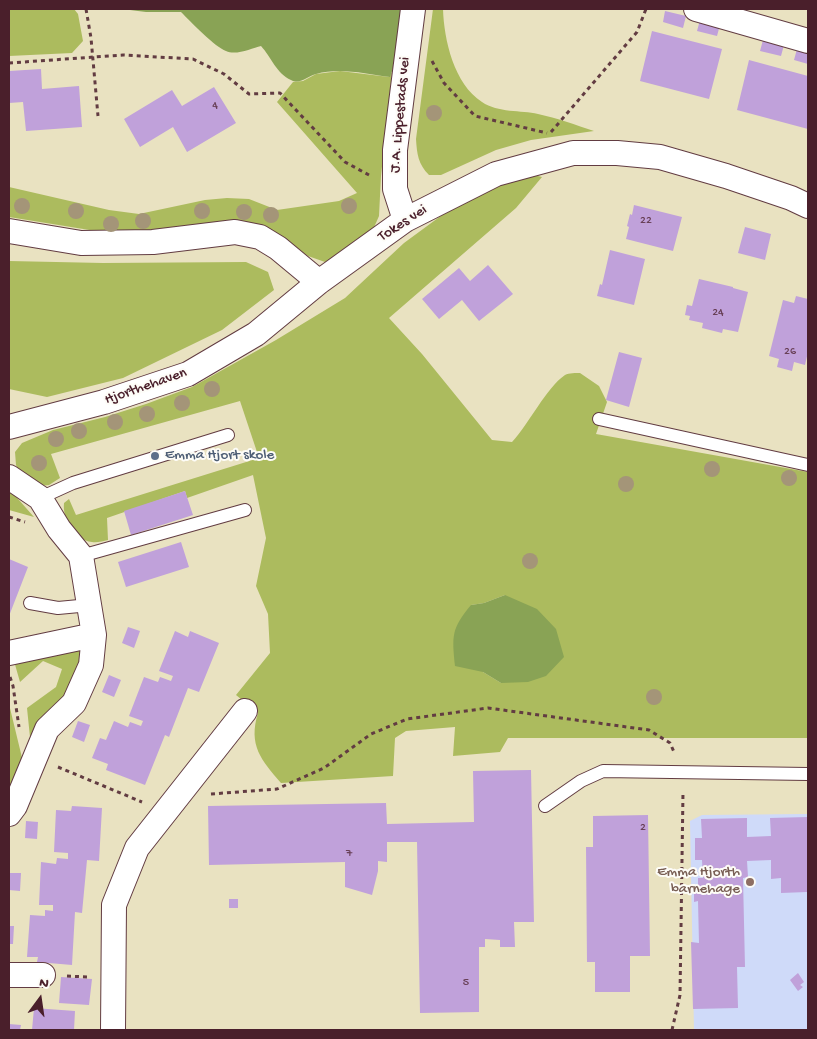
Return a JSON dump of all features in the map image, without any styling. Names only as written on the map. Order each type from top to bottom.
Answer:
[{"type":"street","name":"J.A. Lippestads vei","points":[[405,220],[395,189],[395,150],[413,9]]},
{"type":"street","points":[[696,9],[808,41]]},
{"type":"street","name":"Tokes vei","points":[[319,282],[405,220],[496,174],[573,153],[617,153],[660,157],[726,176],[791,198],[808,206]]},
{"type":"street","points":[[9,231],[81,242],[153,242],[235,232],[260,237],[278,248],[319,282]]},
{"type":"street","name":"Hjorthehaven","points":[[9,427],[104,402],[188,374],[256,334],[319,282]]},
{"type":"street","points":[[9,477],[40,498],[59,529],[81,556],[94,635],[91,665],[74,703],[47,729],[15,806],[9,814]]},
{"type":"street","points":[[9,653],[94,635]]},
{"type":"street","points":[[113,1030],[114,905],[137,848],[245,711]]},
{"type":"street","points":[[9,975],[43,975]]},
{"type":"lane","points":[[599,418],[808,465]]},
{"type":"lane","points":[[40,498],[73,483],[228,435]]},
{"type":"lane","points":[[81,556],[245,510]]},
{"type":"lane","points":[[30,603],[58,608],[90,605]]},
{"type":"lane","points":[[545,806],[581,781],[603,771],[808,774]]},
{"type":"path","points":[[86,9],[93,57],[98,116]]},
{"type":"path","points":[[431,60],[444,83],[475,116],[550,134],[637,32],[646,9]]},
{"type":"path","points":[[9,63],[123,55],[193,59],[224,74],[249,94],[280,93],[345,162],[395,189]]},
{"type":"path","points":[[9,674],[14,686],[22,747],[36,758],[171,804],[276,789],[324,768],[371,734],[407,719],[488,708],[649,730],[670,743],[683,771],[680,994],[672,1030]]},
{"type":"path","points":[[43,975],[113,978]]},
{"type":"shaded area","name":"Emma Hjorth barnehage","points":[[808,814],[808,1030],[694,1030],[690,821],[702,815]]},
{"type":"green space","points":[[9,9],[74,9],[78,14],[83,41],[72,53],[9,56]]},
{"type":"green space","points":[[122,9],[403,9],[399,51],[390,77],[334,71],[294,81],[282,74],[261,46],[234,53],[221,49],[181,12],[146,12]]},
{"type":"green space","points":[[433,9],[443,9],[448,47],[452,60],[464,84],[482,102],[502,110],[545,116],[594,131],[531,140],[496,150],[441,175],[429,175],[422,167],[416,139]]},
{"type":"green space","points":[[340,71],[389,77],[392,72],[381,176],[379,216],[372,232],[336,260],[325,262],[308,256],[291,245],[200,228],[108,233],[9,217],[9,187],[109,210],[139,214],[205,200],[227,198],[249,199],[277,210],[339,201],[357,193],[277,102],[293,82],[303,81],[316,74]]},
{"type":"green space","points":[[530,174],[542,177],[516,208],[389,318],[422,354],[492,440],[512,442],[551,388],[565,375],[580,373],[599,386],[607,402],[596,434],[808,472],[808,738],[508,738],[500,752],[453,756],[455,727],[406,731],[395,738],[393,776],[281,783],[258,751],[255,724],[258,713],[236,695],[270,653],[268,614],[256,586],[266,538],[253,475],[187,498],[185,491],[107,518],[108,540],[100,542],[86,540],[75,533],[67,522],[64,509],[64,503],[69,499],[76,515],[259,458],[240,401],[51,454],[60,478],[49,485],[40,486],[20,473],[16,465],[15,452],[22,443],[53,430],[105,417],[192,387],[276,340],[345,298],[404,243],[453,207],[490,188]],"holes":[[[505,595],[501,683],[483,672],[471,605],[484,603]]]},
{"type":"green space","points":[[9,261],[103,263],[246,262],[268,272],[274,290],[222,330],[123,378],[47,397],[9,389]]},
{"type":"green space","points":[[9,490],[11,491],[34,517],[9,510]]},
{"type":"green space","points":[[505,595],[537,609],[556,629],[564,657],[546,676],[528,682],[501,683],[483,672],[455,666],[454,633],[464,613],[471,605],[484,603]]},
{"type":"green space","points":[[88,645],[69,698],[31,747],[27,708],[56,687],[62,669],[43,661],[20,682],[14,661]]},
{"type":"green space","points":[[9,704],[24,766],[9,798]]},
{"type":"building","points":[[665,11],[686,16],[683,28],[663,22]]},
{"type":"building","points":[[700,20],[720,25],[717,36],[697,31]]},
{"type":"building","points":[[652,31],[722,49],[709,99],[640,81]]},
{"type":"building","points":[[763,40],[784,45],[781,56],[760,51]]},
{"type":"building","points":[[797,49],[808,52],[808,64],[794,60]]},
{"type":"building","points":[[749,60],[808,76],[808,129],[737,110]]},
{"type":"building","points":[[41,69],[42,89],[79,86],[82,127],[26,131],[23,102],[9,103],[9,71]]},
{"type":"building","points":[[214,87],[236,123],[187,152],[173,127],[140,147],[124,119],[172,90],[182,106]]},
{"type":"building","points":[[634,205],[682,217],[673,251],[626,239],[629,227],[627,226]]},
{"type":"building","points":[[745,227],[771,234],[765,260],[738,253]]},
{"type":"building","points":[[610,250],[645,259],[634,305],[597,296],[600,284],[602,285]]},
{"type":"building","points":[[488,265],[513,294],[479,321],[462,300],[439,319],[422,299],[459,268],[470,281]]},
{"type":"building","points":[[699,279],[748,292],[738,332],[723,329],[722,333],[702,328],[703,323],[689,320],[690,316],[685,315],[687,305],[692,306]]},
{"type":"building","points":[[796,296],[808,299],[808,352],[805,365],[794,362],[792,371],[777,367],[779,359],[769,356],[783,300],[794,303]]},
{"type":"building","points":[[619,352],[642,358],[629,407],[606,400]]},
{"type":"building","points":[[185,491],[193,515],[131,535],[124,511]]},
{"type":"building","points":[[181,542],[189,567],[126,587],[118,562]]},
{"type":"building","points":[[9,559],[28,567],[9,616]]},
{"type":"building","points":[[128,627],[140,631],[134,648],[122,643]]},
{"type":"building","points":[[175,631],[188,637],[190,631],[219,643],[199,692],[188,688],[169,737],[165,735],[145,785],[106,770],[108,764],[92,758],[100,738],[106,740],[114,721],[128,727],[130,722],[141,726],[143,721],[129,716],[144,677],[158,682],[160,677],[171,681],[173,676],[159,671]]},
{"type":"building","points":[[109,675],[121,680],[114,697],[102,692]]},
{"type":"building","points":[[78,721],[90,725],[84,742],[72,737]]},
{"type":"building","points":[[531,770],[534,922],[514,922],[515,947],[500,947],[500,940],[485,939],[485,947],[479,947],[479,1012],[420,1013],[417,842],[387,842],[387,862],[378,861],[378,871],[372,895],[345,887],[345,862],[209,865],[208,806],[386,803],[387,824],[474,822],[473,771]]},
{"type":"building","points":[[72,806],[102,808],[99,861],[87,860],[82,913],[75,912],[72,965],[37,962],[38,957],[27,957],[30,915],[45,916],[45,910],[53,911],[53,905],[39,905],[41,862],[56,864],[57,858],[68,859],[68,853],[54,852],[56,810],[71,811]]},
{"type":"building","points":[[648,815],[650,956],[630,956],[630,992],[595,992],[595,962],[587,962],[586,847],[593,847],[593,816]]},
{"type":"building","points":[[808,817],[807,892],[781,893],[781,878],[771,879],[771,860],[747,861],[748,877],[743,878],[745,967],[737,967],[738,1008],[693,1009],[691,942],[699,943],[698,901],[694,902],[694,890],[698,890],[698,878],[703,878],[702,860],[695,860],[695,838],[702,838],[701,819],[747,818],[747,837],[771,836],[770,818]]},
{"type":"building","points":[[26,821],[38,822],[37,839],[25,838]]},
{"type":"building","points":[[9,873],[21,873],[20,891],[9,890]]},
{"type":"building","points":[[229,899],[238,899],[238,908],[229,908]]},
{"type":"building","points":[[9,926],[14,926],[13,944],[9,944]]},
{"type":"building","points":[[798,973],[804,982],[800,985],[803,987],[798,991],[790,980]]},
{"type":"building","points":[[61,977],[92,979],[89,1005],[59,1003]]},
{"type":"building","points":[[34,1008],[75,1011],[74,1030],[32,1030]]},
{"type":"building","points":[[9,1024],[21,1025],[20,1030],[9,1030]]},
{"type":"place","name":"Emma Hjort skole","points":[[155,456]]},
{"type":"place","name":"Emma Hjorth barnehage","points":[[750,882]]}]
